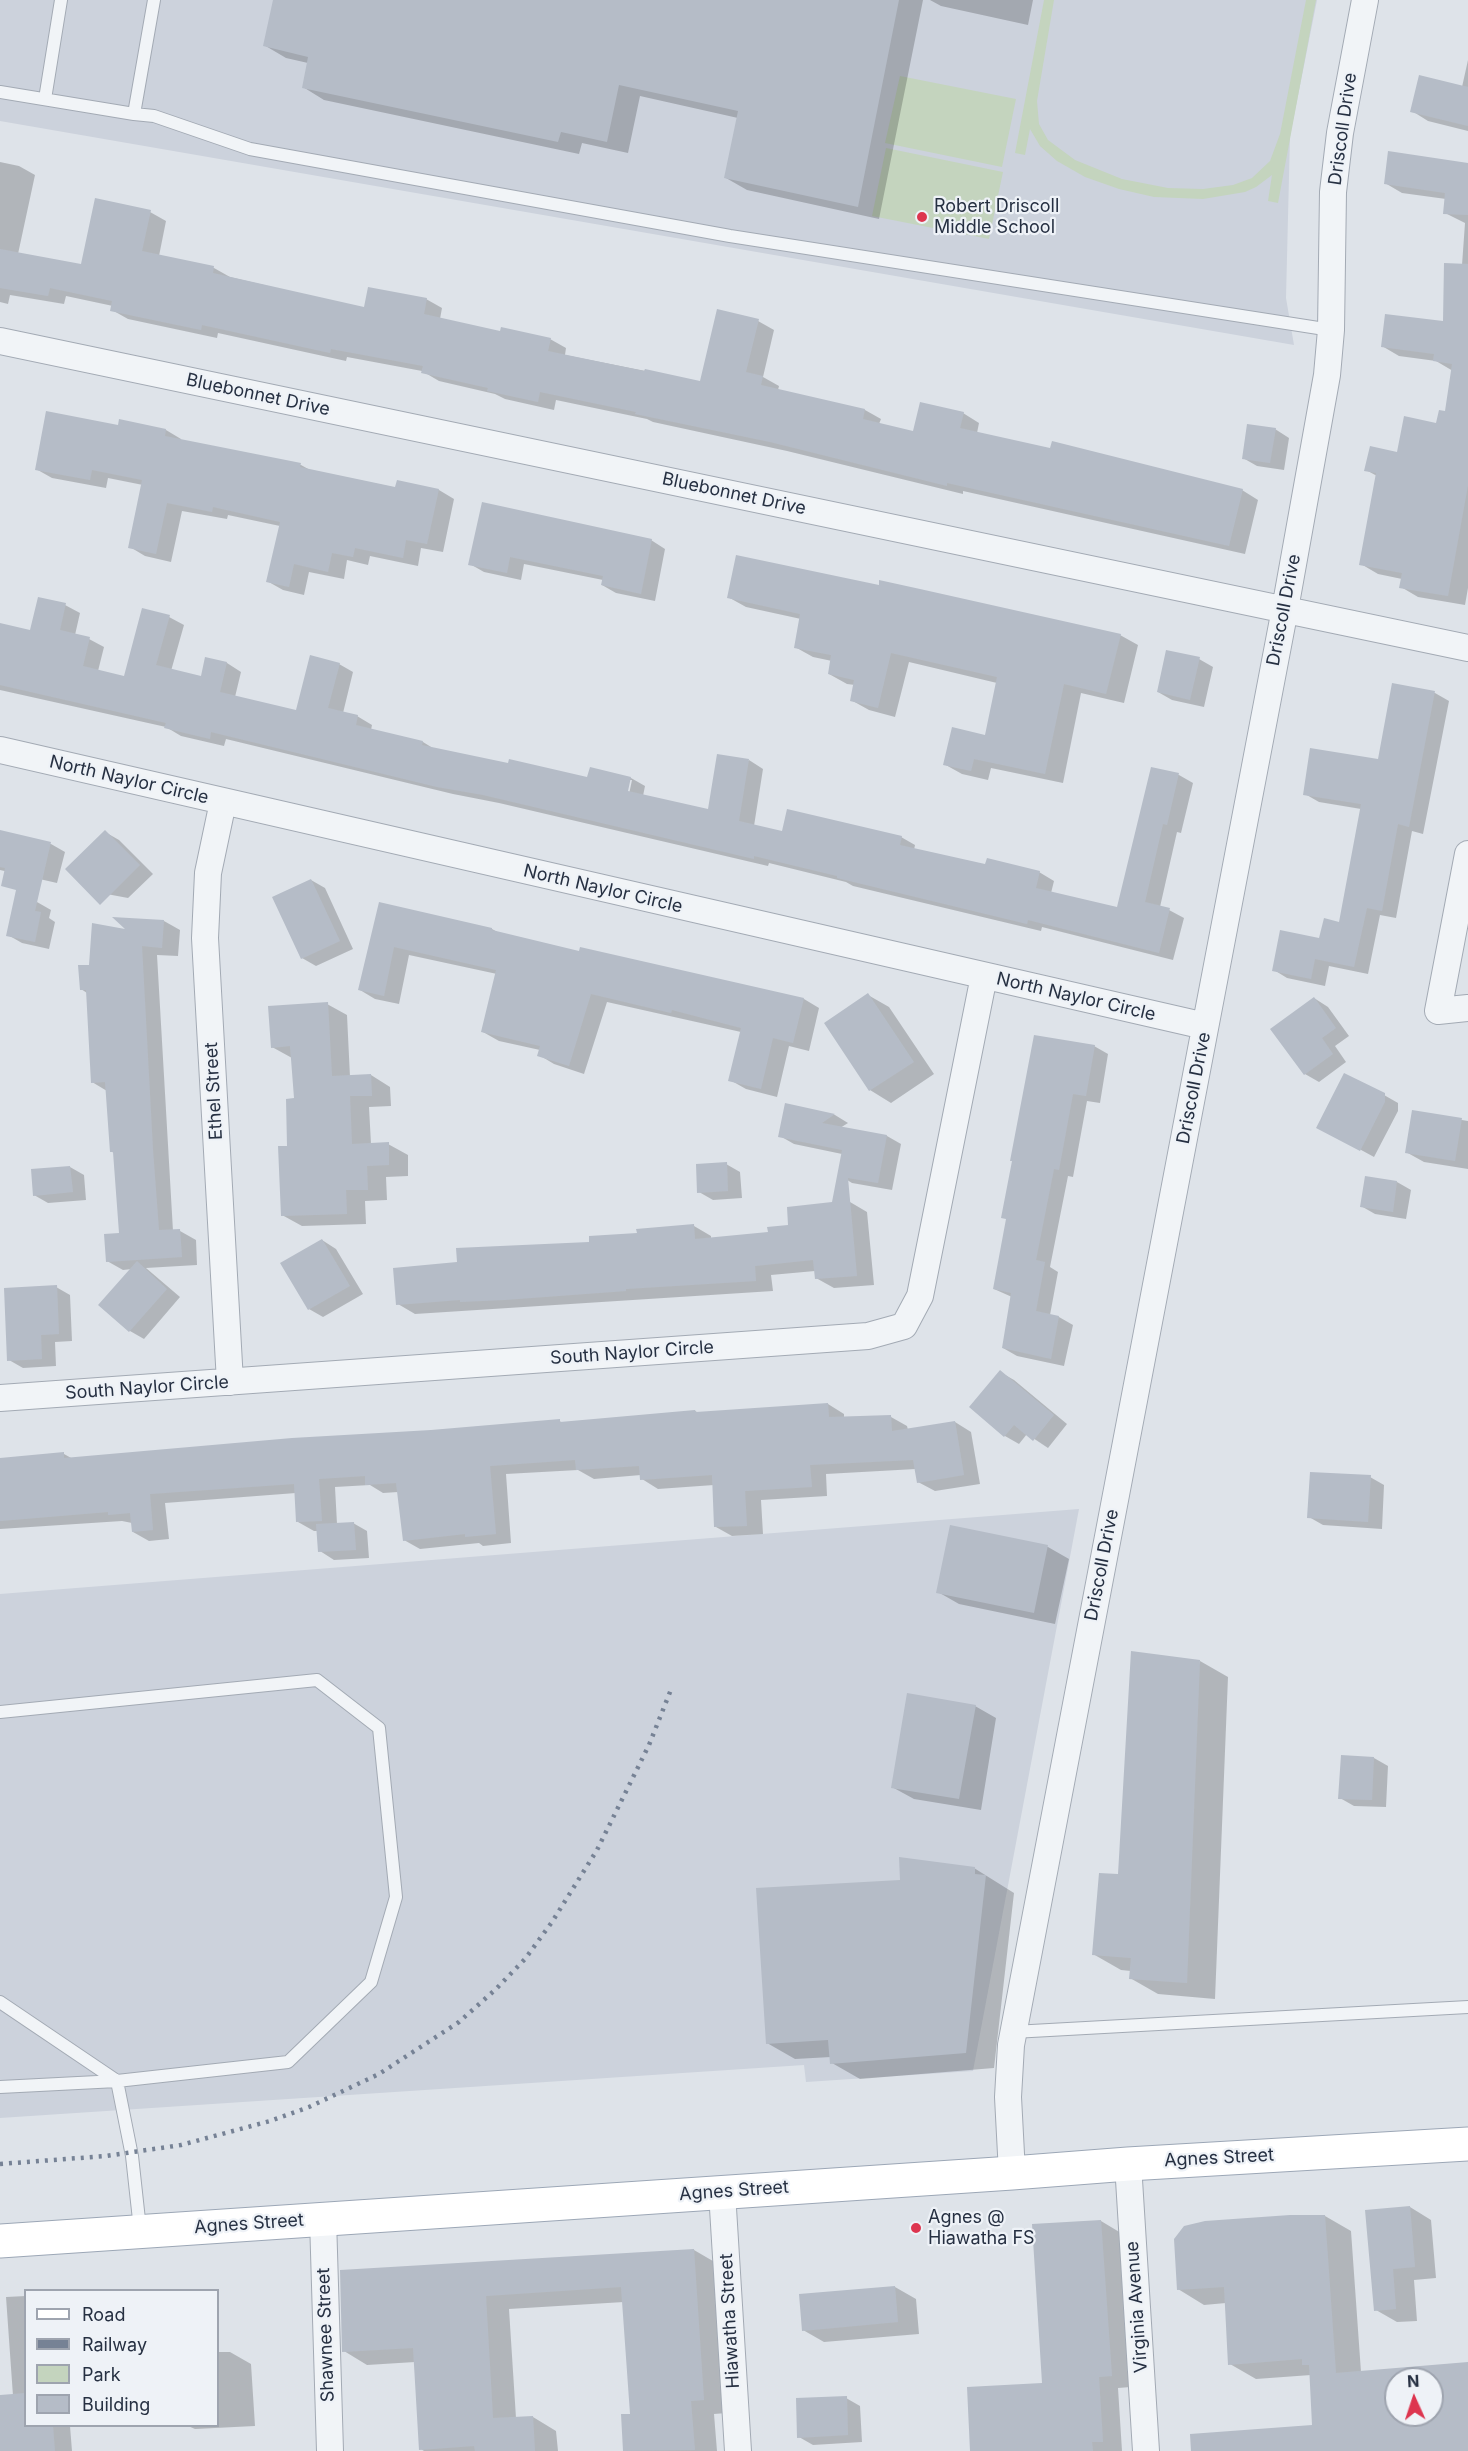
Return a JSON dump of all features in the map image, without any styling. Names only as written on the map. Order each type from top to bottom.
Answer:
[{"type":"main road","name":"Agnes Street","points":[[0,2241],[1128,2164],[1468,2144]]},
{"type":"street","name":"Driscoll Drive","points":[[1012,2173],[1008,2097],[1013,2032],[1206,1026],[1327,375],[1331,330],[1333,192],[1340,133],[1365,0]]},
{"type":"street","name":"Bluebonnet Drive","points":[[0,341],[1468,648]]},
{"type":"street","name":"North Naylor Circle","points":[[0,750],[1206,1026]]},
{"type":"street","name":"Ethel Street","points":[[223,802],[208,873],[205,938],[230,1382]]},
{"type":"street","points":[[1468,854],[1438,1011],[1468,1008]]},
{"type":"street","name":"South Naylor Circle","points":[[0,1398],[868,1336],[904,1326],[920,1296],[984,976]]},
{"type":"street","name":"Virginia Avenue","points":[[1128,2164],[1146,2451]]},
{"type":"street","name":"Hiawatha Street","points":[[722,2192],[738,2451]]},
{"type":"street","name":"Shawnee Street","points":[[323,2219],[330,2451]]},
{"type":"lane","points":[[45,99],[61,0]]},
{"type":"lane","points":[[134,114],[154,0]]},
{"type":"lane","points":[[0,92],[154,116],[250,149],[729,236],[1331,330]]},
{"type":"lane","points":[[0,1712],[317,1680],[379,1728],[396,1897],[371,1982],[288,2062],[117,2081],[0,2087]]},
{"type":"lane","points":[[0,2002],[117,2081],[132,2156],[140,2231]]},
{"type":"lane","points":[[1013,2032],[1468,2007]]},
{"type":"shaded area","name":"Robert Driscoll Middle School","points":[[0,0],[1317,0],[1290,136],[1286,298],[1294,345],[0,121]]},
{"type":"shaded area","points":[[1079,1509],[973,2071],[806,2082],[804,2065],[0,2118],[0,1594]]},
{"type":"green space","points":[[1044,0],[1054,0],[1037,101],[1039,124],[1048,140],[1075,160],[1122,179],[1168,188],[1203,189],[1233,185],[1252,178],[1270,161],[1280,134],[1306,0],[1316,0],[1278,203],[1268,201],[1272,175],[1245,192],[1203,199],[1154,197],[1119,189],[1085,177],[1057,161],[1040,146],[1030,129],[1025,155],[1015,153]]},
{"type":"green space","points":[[900,76],[1016,99],[1002,167],[885,143]]},
{"type":"green space","points":[[886,148],[1003,172],[989,239],[872,216]]},
{"type":"building","points":[[273,0],[899,0],[858,207],[724,178],[738,111],[619,85],[607,142],[561,132],[558,142],[302,88],[308,57],[263,46]]},
{"type":"building","points":[[1419,75],[1468,87],[1468,126],[1410,112]]},
{"type":"building","points":[[1388,151],[1468,163],[1468,215],[1443,214],[1445,193],[1384,184]]},
{"type":"building","points":[[95,198],[151,210],[142,251],[214,266],[213,273],[364,307],[368,287],[427,298],[424,314],[500,331],[501,327],[551,338],[548,351],[644,371],[645,369],[700,381],[717,309],[759,319],[746,372],[763,376],[761,385],[865,409],[863,419],[913,431],[920,402],[964,412],[960,428],[1050,448],[1052,441],[1243,489],[1229,546],[947,483],[947,486],[770,442],[635,414],[636,412],[540,392],[538,402],[487,391],[488,388],[421,373],[423,366],[331,349],[330,353],[202,325],[201,330],[110,311],[112,301],[50,288],[48,296],[0,288],[0,249],[81,264]]},
{"type":"building","points":[[1444,263],[1468,264],[1468,485],[1448,596],[1399,588],[1402,573],[1359,565],[1376,473],[1364,471],[1370,446],[1397,452],[1404,416],[1436,423],[1439,410],[1445,411],[1452,364],[1433,361],[1434,354],[1381,347],[1385,314],[1443,321]]},
{"type":"building","points":[[46,411],[118,425],[119,419],[166,429],[165,436],[301,463],[300,467],[395,487],[397,480],[439,489],[427,544],[406,540],[403,558],[355,548],[353,557],[332,553],[328,572],[294,564],[289,587],[266,582],[280,522],[213,507],[212,512],[167,503],[156,554],[128,548],[142,480],[92,470],[90,480],[35,470]]},
{"type":"building","points":[[1247,424],[1276,428],[1270,463],[1242,459]]},
{"type":"building","points":[[482,502],[652,539],[641,594],[601,585],[603,576],[510,557],[507,573],[468,565]]},
{"type":"building","points":[[736,555],[879,585],[879,580],[1121,634],[1106,694],[1064,684],[1045,774],[974,759],[971,771],[943,765],[952,727],[985,735],[997,677],[891,653],[878,708],[850,701],[854,680],[828,674],[831,655],[794,648],[800,614],[727,598]]},
{"type":"building","points":[[38,597],[66,603],[60,630],[90,637],[83,666],[124,676],[142,608],[170,615],[156,665],[201,676],[205,657],[227,662],[220,692],[296,710],[310,655],[340,663],[328,708],[358,715],[356,725],[423,741],[422,745],[508,763],[509,759],[587,777],[590,767],[631,777],[628,791],[708,809],[717,754],[749,759],[739,821],[782,831],[787,809],[902,836],[900,845],[985,864],[987,858],[1040,871],[1036,888],[1117,907],[1151,767],[1179,773],[1167,825],[1163,824],[1145,902],[1170,908],[1159,953],[1028,920],[1027,924],[754,856],[754,859],[483,795],[437,787],[211,732],[210,739],[164,728],[166,723],[0,685],[0,623],[30,630]]},
{"type":"building","points":[[1166,650],[1200,657],[1190,700],[1157,692]]},
{"type":"building","points":[[1392,683],[1435,691],[1409,827],[1398,824],[1382,911],[1367,908],[1354,967],[1315,959],[1311,979],[1272,971],[1280,930],[1319,938],[1324,918],[1339,922],[1361,804],[1303,795],[1310,748],[1378,759]]},
{"type":"building","points":[[0,830],[51,842],[35,911],[41,912],[35,942],[6,936],[16,890],[1,886],[5,868],[0,867]]},
{"type":"building","points":[[105,830],[140,865],[100,905],[65,869]]},
{"type":"building","points":[[311,879],[340,941],[301,959],[272,897]]},
{"type":"building","points":[[379,902],[579,951],[580,947],[804,998],[793,1043],[773,1038],[761,1089],[728,1081],[741,1028],[672,1010],[671,1013],[591,994],[569,1066],[537,1056],[540,1046],[481,1032],[496,970],[394,947],[384,996],[358,990]]},
{"type":"building","points":[[112,917],[164,920],[162,948],[142,946],[159,1230],[180,1229],[182,1257],[106,1262],[104,1234],[119,1233],[113,1152],[110,1152],[105,1082],[91,1083],[86,990],[80,990],[78,965],[89,965],[92,923],[125,929]]},
{"type":"building","points":[[868,993],[914,1062],[869,1091],[824,1023]]},
{"type":"building","points":[[1314,997],[1336,1028],[1322,1038],[1333,1054],[1304,1075],[1270,1029]]},
{"type":"building","points":[[328,1002],[332,1076],[371,1074],[372,1096],[350,1096],[352,1144],[389,1142],[389,1165],[367,1166],[368,1190],[346,1190],[347,1214],[281,1216],[278,1146],[287,1146],[286,1099],[294,1098],[290,1046],[271,1048],[268,1006]]},
{"type":"building","points":[[1034,1035],[1095,1045],[1086,1096],[1073,1094],[1059,1170],[1054,1169],[1036,1260],[1045,1262],[1036,1311],[1059,1316],[1051,1359],[1002,1348],[1011,1293],[993,1289],[1006,1219],[1001,1218],[1012,1161],[1010,1161]]},
{"type":"building","points":[[1344,1073],[1385,1093],[1385,1102],[1360,1151],[1316,1128]]},
{"type":"building","points":[[785,1103],[835,1114],[822,1123],[887,1135],[878,1183],[848,1178],[857,1276],[815,1279],[813,1260],[755,1266],[756,1281],[504,1300],[460,1302],[460,1300],[396,1305],[393,1268],[457,1262],[456,1248],[589,1242],[589,1236],[637,1233],[636,1229],[694,1224],[695,1239],[768,1232],[767,1227],[788,1225],[787,1207],[832,1202],[842,1150],[778,1137]]},
{"type":"building","points":[[1412,1110],[1462,1118],[1455,1161],[1405,1153]]},
{"type":"building","points":[[727,1162],[728,1191],[697,1193],[696,1164]]},
{"type":"building","points":[[70,1166],[73,1192],[33,1196],[31,1169]]},
{"type":"building","points":[[1365,1176],[1397,1181],[1393,1212],[1360,1207]]},
{"type":"building","points":[[322,1239],[350,1286],[308,1310],[280,1263]]},
{"type":"building","points":[[137,1261],[167,1289],[129,1332],[98,1305]]},
{"type":"building","points":[[57,1285],[59,1334],[41,1335],[42,1359],[7,1361],[4,1288]]},
{"type":"building","points":[[1000,1370],[1054,1415],[1033,1441],[1014,1425],[1004,1437],[969,1407]]},
{"type":"building","points":[[828,1403],[829,1417],[891,1415],[892,1431],[955,1421],[964,1475],[917,1483],[913,1460],[810,1465],[812,1487],[745,1491],[747,1526],[714,1527],[712,1475],[640,1480],[639,1466],[576,1470],[575,1460],[490,1466],[496,1534],[465,1537],[465,1534],[403,1541],[396,1483],[365,1485],[365,1476],[319,1479],[322,1521],[296,1522],[294,1484],[150,1494],[153,1530],[132,1532],[130,1513],[108,1515],[108,1512],[0,1521],[0,1458],[64,1452],[64,1458],[292,1438]]},
{"type":"building","points":[[1310,1472],[1371,1475],[1368,1522],[1307,1518]]},
{"type":"building","points":[[354,1522],[356,1550],[318,1552],[316,1524]]},
{"type":"building","points":[[950,1525],[1048,1545],[1034,1613],[936,1593]]},
{"type":"building","points":[[1131,1651],[1200,1660],[1187,1983],[1129,1979],[1131,1958],[1092,1955],[1099,1873],[1118,1874]]},
{"type":"building","points":[[907,1693],[976,1705],[959,1799],[891,1788]]},
{"type":"building","points":[[1341,1755],[1374,1757],[1372,1800],[1338,1799]]},
{"type":"building","points":[[899,1857],[975,1867],[975,1874],[986,1875],[966,2053],[830,2064],[828,2040],[766,2044],[756,1888],[900,1880]]},
{"type":"building","points":[[1410,2206],[1415,2267],[1393,2269],[1396,2309],[1374,2311],[1365,2210]]},
{"type":"building","points":[[1325,2215],[1336,2373],[1384,2369],[1384,2427],[1444,2427],[1444,2367],[1408,2367],[1468,2362],[1468,2451],[1191,2451],[1190,2434],[1312,2425],[1309,2365],[1302,2365],[1302,2359],[1228,2365],[1224,2287],[1177,2290],[1174,2239],[1184,2226],[1205,2221]]},
{"type":"building","points":[[1101,2220],[1112,2376],[1099,2377],[1103,2442],[1092,2442],[1093,2451],[970,2451],[967,2387],[1042,2383],[1032,2224]]},
{"type":"building","points":[[694,2249],[704,2400],[691,2401],[695,2450],[623,2451],[621,2414],[630,2414],[621,2287],[486,2296],[493,2418],[533,2416],[535,2451],[475,2451],[474,2446],[419,2450],[413,2348],[342,2352],[340,2270]]},
{"type":"building","points":[[895,2286],[898,2322],[802,2331],[799,2294]]},
{"type":"building","points":[[24,2393],[24,2427],[53,2427],[55,2451],[0,2451],[0,2395]]},
{"type":"building","points":[[847,2396],[848,2435],[797,2438],[796,2398]]},
{"type":"railway","points":[[0,2164],[106,2156],[181,2145],[270,2121],[309,2107],[379,2074],[459,2022],[525,1959],[552,1922],[597,1850],[649,1745],[672,1687]]},
{"type":"place","name":"Robert Driscoll Middle School","points":[[922,217]]},
{"type":"place","name":"Agnes @ Hiawatha FS","points":[[916,2228]]}]
